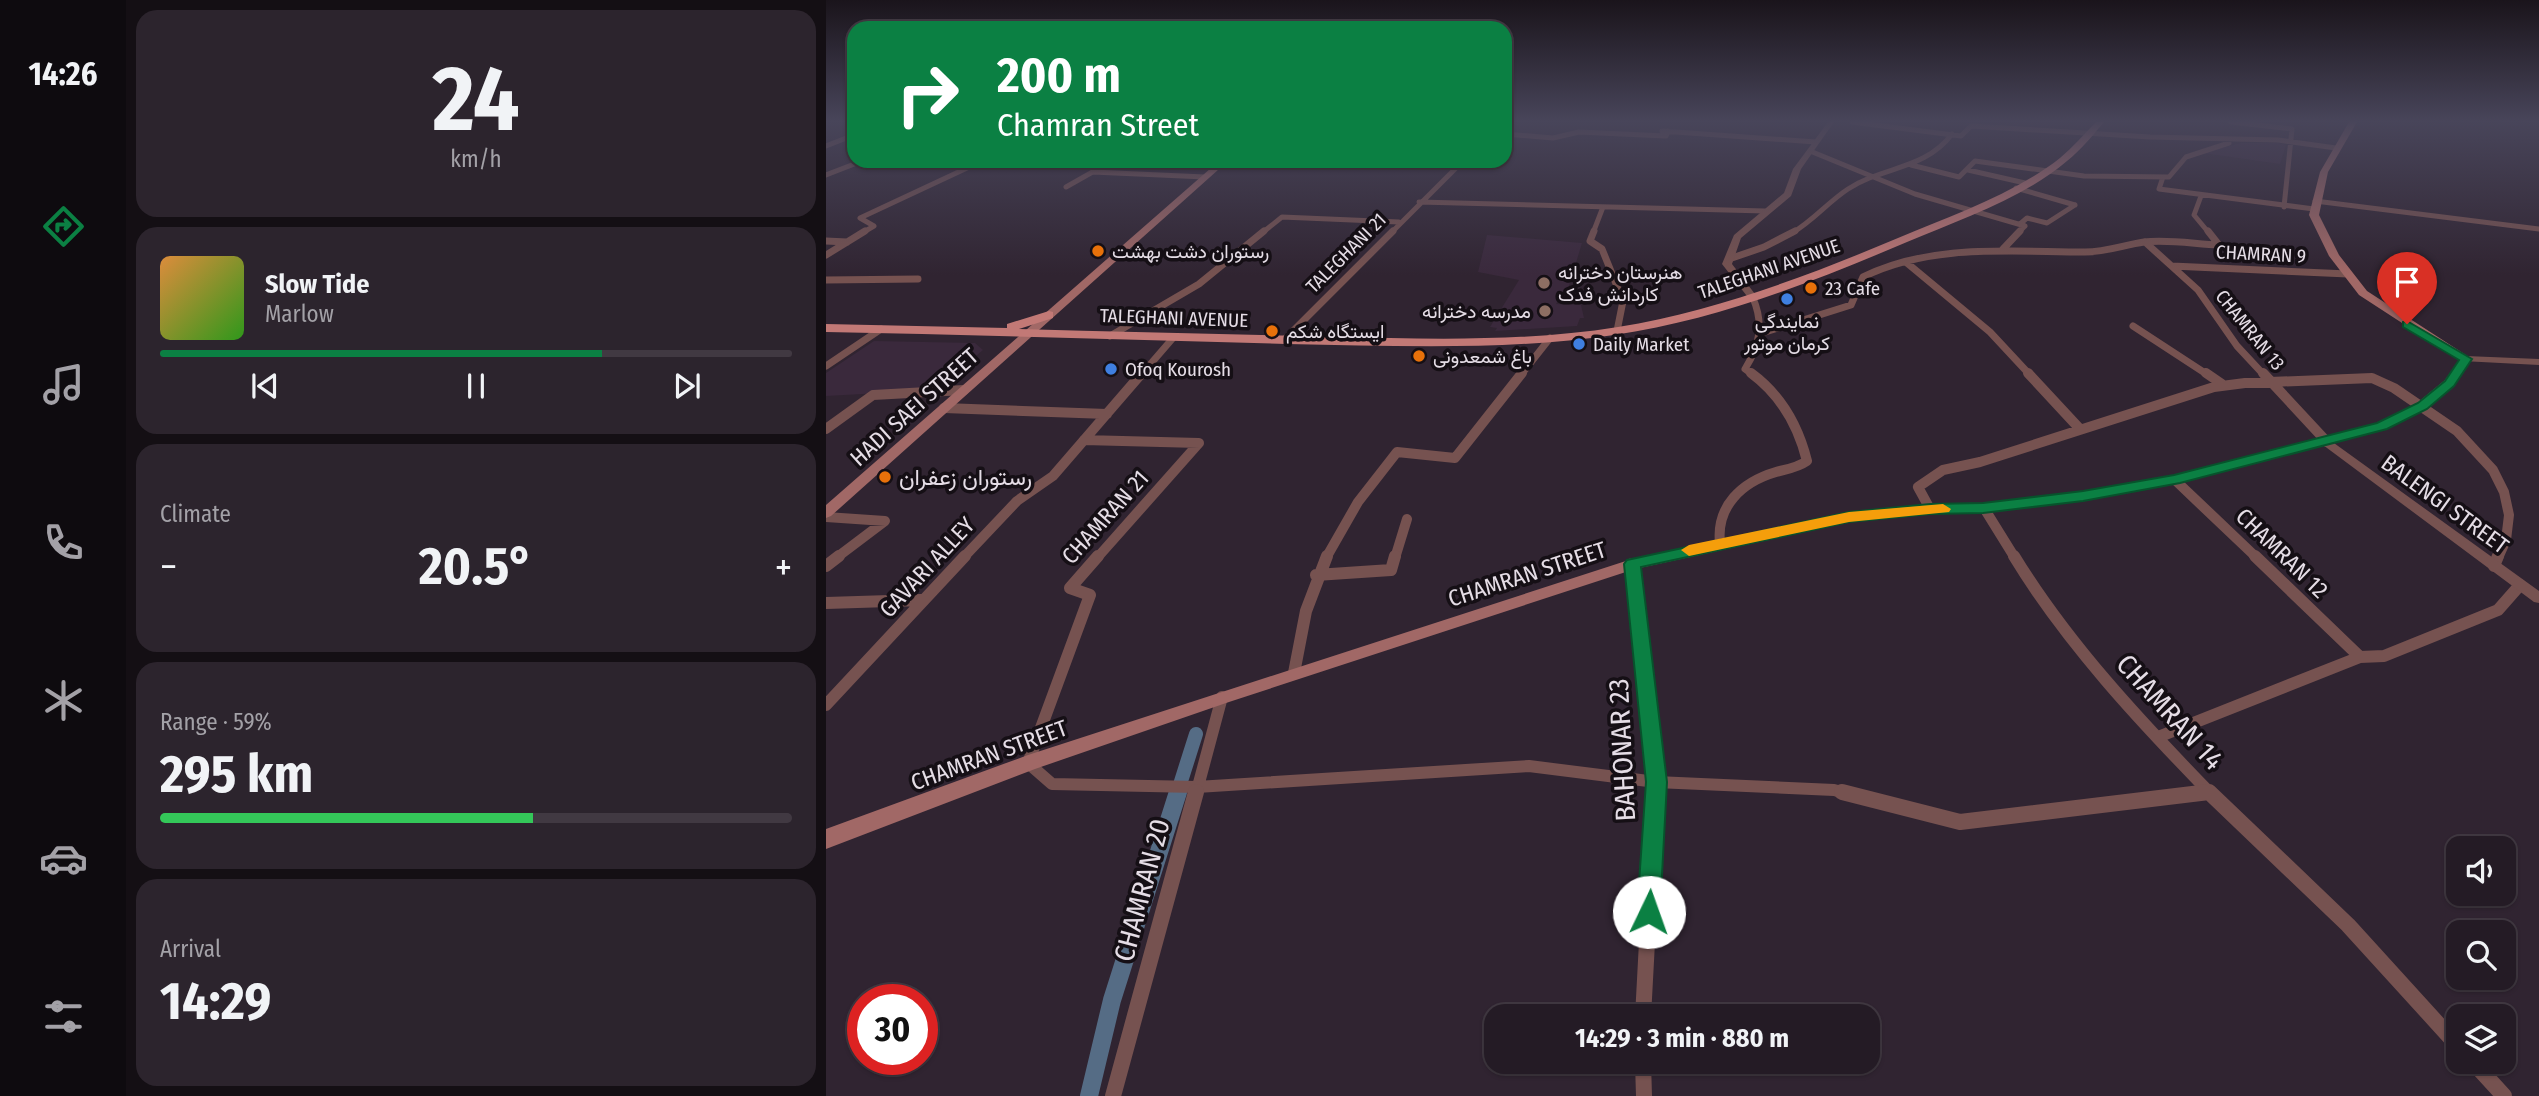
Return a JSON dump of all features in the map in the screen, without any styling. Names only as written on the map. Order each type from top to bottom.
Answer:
[{"type":"main road","name":"HADI SAEI STREET","points":[[826,515],[1210,173]]},
{"type":"main road","name":"TALEGHANI AVENUE","points":[[826,327],[1284,340],[1550,338],[1617,331],[1688,316],[1753,298],[1874,252],[1966,212],[2042,173]]},
{"type":"main road","points":[[2327,173],[2314,215],[2334,256],[2362,293],[2466,359]]},
{"type":"main road","points":[[996,332],[1049,315]]},
{"type":"main road","name":"CHAMRAN STREET","points":[[826,839],[1028,763],[1294,673],[1632,564],[1849,517],[1930,509],[1983,508],[2083,496],[2175,480],[2382,426],[2422,406],[2450,383],[2466,359]]},
{"type":"street","points":[[826,254],[873,226],[860,218],[956,173]]},
{"type":"street","points":[[1066,187],[1091,173]]},
{"type":"street","points":[[1119,173],[1205,177]]},
{"type":"street","name":"TALEGHANI 21","points":[[1284,340],[1450,173]]},
{"type":"street","points":[[1720,543],[1717,531],[1721,512],[1734,495],[1752,481],[1794,469],[1807,461],[1802,435],[1783,403],[1745,369],[1755,354],[1762,332],[1760,312],[1753,298],[1727,264],[1737,237],[1788,194],[1796,173]]},
{"type":"street","points":[[1859,173],[1966,212],[2022,225]]},
{"type":"street","points":[[1729,259],[1751,254],[1823,212],[1840,193],[1886,173]]},
{"type":"street","points":[[1944,173],[1959,177],[1964,173]]},
{"type":"street","points":[[1979,173],[2075,205],[2047,223],[2027,218],[2003,249]]},
{"type":"street","points":[[2062,173],[2166,177]]},
{"type":"street","points":[[2169,173],[2159,189],[2284,207],[2315,205],[2539,229]]},
{"type":"street","points":[[2284,207],[2288,173]]},
{"type":"street","points":[[1762,332],[1790,321],[1821,316],[1851,305],[1863,277],[1877,270],[1953,253],[2003,249],[2088,252],[2118,249],[2145,242],[2219,245],[2194,215],[2202,196]]},
{"type":"street","points":[[1419,202],[1765,211]]},
{"type":"street","points":[[1603,207],[1590,242],[1602,249],[1623,302],[1617,331]]},
{"type":"street","points":[[1110,336],[1199,284],[1282,216],[1399,222]]},
{"type":"street","points":[[826,241],[847,242]]},
{"type":"street","name":"CHAMRAN 13","points":[[2145,242],[2198,290],[2237,346],[2327,442]]},
{"type":"street","points":[[1907,263],[1990,332],[2079,428]]},
{"type":"street","name":"CHAMRAN 9","points":[[2172,266],[2348,274]]},
{"type":"street","points":[[826,280],[918,279]]},
{"type":"street","points":[[2133,326],[2222,384]]},
{"type":"street","points":[[826,366],[881,329]]},
{"type":"street","name":"GAVARI ALLEY","points":[[826,705],[921,600],[1017,501],[1053,476],[1173,338]]},
{"type":"street","points":[[1294,673],[1306,606],[1316,575],[1343,520],[1397,452],[1455,458],[1550,338]]},
{"type":"street","points":[[2466,359],[2539,362]]},
{"type":"street","points":[[1930,509],[1918,487],[1942,470],[1980,462],[2222,384],[2373,378],[2452,423],[2476,443],[2510,486],[2517,508],[2517,529],[2510,548],[2494,566]]},
{"type":"street","points":[[826,429],[873,395],[964,390]]},
{"type":"street","points":[[944,408],[1107,414]]},
{"type":"street","name":"CHAMRAN 21","points":[[1028,763],[1090,595],[1070,588],[1199,443],[1084,440]]},
{"type":"street","name":"BALENGI STREET","points":[[2327,442],[2539,598]]},
{"type":"street","name":"CHAMRAN 12","points":[[2175,480],[2360,657]]},
{"type":"street","name":"CHAMRAN 14","points":[[1983,508],[2032,586],[2105,680],[2209,792],[2348,925],[2446,1032]]},
{"type":"street","points":[[826,515],[885,522],[826,566]]},
{"type":"street","points":[[1316,575],[1391,570],[1406,519]]},
{"type":"street","name":"BAHONAR 23","points":[[1632,564],[1656,782],[1644,1004]]},
{"type":"street","points":[[2158,737],[2360,657],[2384,656],[2498,610],[2520,585]]},
{"type":"street","points":[[826,603],[921,600]]},
{"type":"street","name":"CHAMRAN 20","points":[[1113,1096],[1222,697]]},
{"type":"street","points":[[1028,763],[1052,784],[1198,787],[1530,766],[1656,782],[1834,790],[1960,822],[2209,792]]},
{"type":"street","points":[[1643,1074],[1644,1096]]},
{"type":"street","points":[[2484,1074],[2504,1096]]},
{"type":"shaded area","name":"هنرستان دخترانه کاردانش فدک","points":[[1487,235],[1582,243],[1569,286],[1556,304],[1581,305],[1584,318],[1580,318],[1577,326],[1495,331],[1497,328],[1490,327],[1519,280],[1478,272]]},
{"type":"shaded area","points":[[874,341],[975,343],[983,350],[936,390],[826,396],[826,373]]},
{"type":"waterway","points":[[1177,794],[1196,734]]},
{"type":"waterway","points":[[1089,1096],[1112,1000],[1178,792]]},
{"type":"slow traffic","points":[[1689,550],[1849,517],[1943,509]]},
{"type":"place","name":"رستوران دشت بهشت","points":[[1098,251]]},
{"type":"place","name":"هنرستان دخترانه کاردانش فدک","points":[[1544,283]]},
{"type":"place","name":"23 Cafe","points":[[1811,288]]},
{"type":"place","name":"نمایندگی کرمان موتور","points":[[1787,299]]},
{"type":"place","name":"مدرسه دخترانه","points":[[1545,311]]},
{"type":"place","name":"ایستگاه شکم","points":[[1272,331]]},
{"type":"place","name":"Daily Market","points":[[1579,344]]},
{"type":"place","name":"باغ شمعدونی","points":[[1419,356]]},
{"type":"place","name":"Ofoq Kourosh","points":[[1111,369]]},
{"type":"place","name":"رستوران زعفران","points":[[885,477]]},
{"type":"route","points":[[1649,912],[1656,782],[1632,564],[1849,517],[1930,509],[1983,508],[2083,496],[2175,480],[2382,426],[2422,406],[2450,383],[2466,359],[2407,324]]}]
